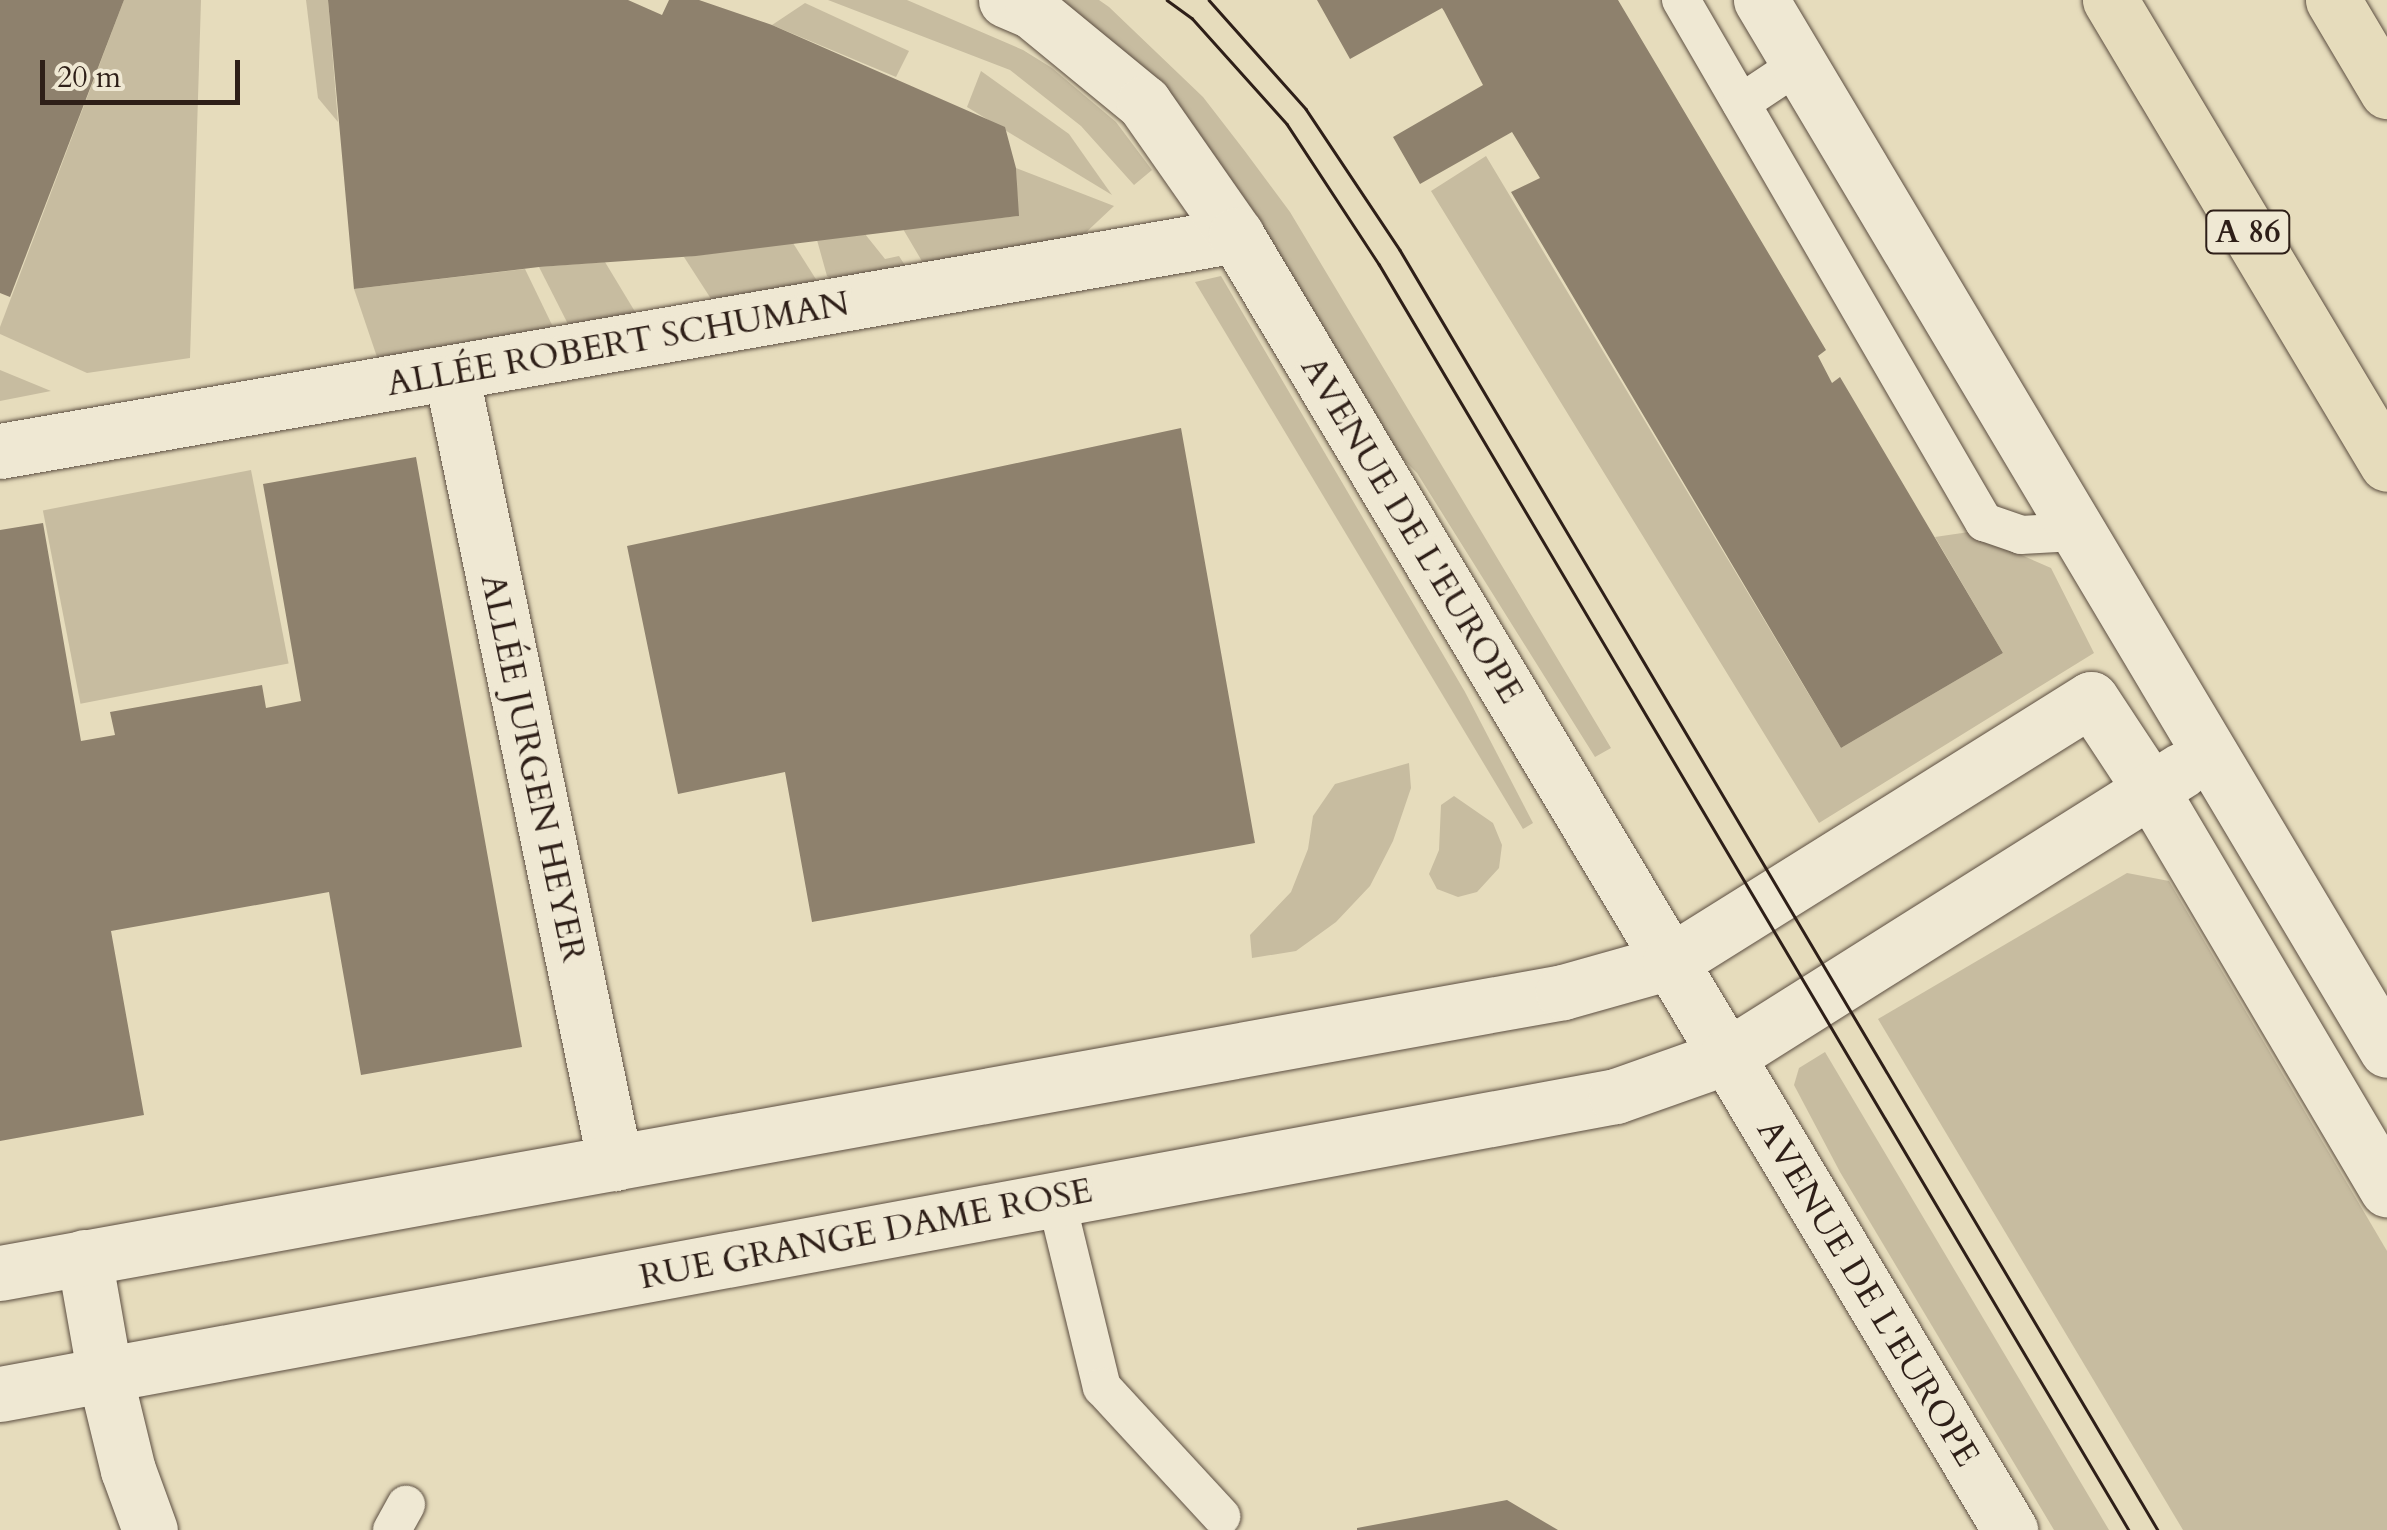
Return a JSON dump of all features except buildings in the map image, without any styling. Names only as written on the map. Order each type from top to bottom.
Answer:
[{"type":"highway","name":"A 86","points":[[2110,0],[2387,464]]},
{"type":"highway","points":[[2333,0],[2387,91]]},
{"type":"street","name":"AVENUE DE L'EUROPE","points":[[1006,0],[1032,11],[1144,103],[1236,235],[2010,1530]]},
{"type":"street","points":[[1761,0],[2387,1050]]},
{"type":"street","name":"ALLÉE ROBERT SCHUMAN","points":[[0,451],[1236,235]]},
{"type":"street","name":"ALLÉE JURGEN HEYER","points":[[451,373],[615,1163]]},
{"type":"street","points":[[0,1274],[1563,992],[1670,962],[2091,699],[2151,790],[2387,1189]]},
{"type":"street","points":[[1726,1057],[2210,753]]},
{"type":"street","name":"RUE GRANGE DAME ROSE","points":[[0,1394],[1616,1096],[1726,1057]]},
{"type":"street","points":[[84,1257],[105,1376],[128,1470],[150,1530]]},
{"type":"lane","points":[[1681,0],[1984,522],[2021,535],[2076,532]]},
{"type":"lane","points":[[1741,103],[1798,65]]},
{"type":"lane","points":[[1056,1199],[1102,1388],[1221,1516]]},
{"type":"shaded area","points":[[124,0],[201,0],[190,358],[87,373],[0,334],[0,327]]},
{"type":"shaded area","points":[[306,0],[328,0],[338,122],[318,98]]},
{"type":"shaded area","points":[[828,0],[907,0],[1023,50],[1052,68],[1116,122],[1152,170],[1134,185],[1081,126],[1010,70]]},
{"type":"shaded area","points":[[1043,0],[1099,0],[1109,7],[1203,97],[1244,150],[1290,212],[1611,748],[1595,757],[1417,473],[1343,399]]},
{"type":"shaded area","points":[[805,3],[909,51],[896,77],[772,25]]},
{"type":"shaded area","points":[[981,71],[1069,134],[1112,195],[967,107]]},
{"type":"shaded area","points":[[1486,156],[1841,748],[2003,653],[1935,537],[1969,532],[2051,568],[2094,653],[1819,823],[1431,191]]},
{"type":"shaded area","points":[[1016,168],[1114,206],[1064,253],[926,268],[903,229],[1018,216]]},
{"type":"shaded area","points":[[865,234],[885,259],[899,256],[908,270],[839,284],[827,276],[817,240]]},
{"type":"shaded area","points":[[793,243],[819,284],[715,305],[684,257]]},
{"type":"shaded area","points":[[605,262],[637,315],[571,330],[539,267]]},
{"type":"shaded area","points":[[525,269],[554,329],[379,363],[354,289]]},
{"type":"shaded area","points":[[1221,276],[1465,692],[1533,823],[1523,829],[1195,282]]},
{"type":"shaded area","points":[[0,370],[51,391],[0,401]]},
{"type":"shaded area","points":[[251,470],[289,663],[80,704],[43,510]]},
{"type":"shaded area","points":[[1409,763],[1411,788],[1393,841],[1370,886],[1336,922],[1296,951],[1252,958],[1250,935],[1291,892],[1308,849],[1313,816],[1335,784]]},
{"type":"shaded area","points":[[1454,796],[1493,823],[1502,845],[1499,868],[1477,892],[1458,897],[1437,889],[1429,874],[1439,850],[1441,805]]},
{"type":"shaded area","points":[[2127,873],[2169,881],[2387,1251],[2387,1530],[2183,1530],[1878,1019]]},
{"type":"shaded area","points":[[1825,1052],[2109,1530],[2054,1530],[1840,1172],[1794,1085],[1799,1068]]},
{"type":"tram line","points":[[1167,0],[1192,18],[1287,124],[1379,264],[2129,1530]]},
{"type":"tram line","points":[[1209,0],[1306,109],[1400,250],[2158,1530]]}]
